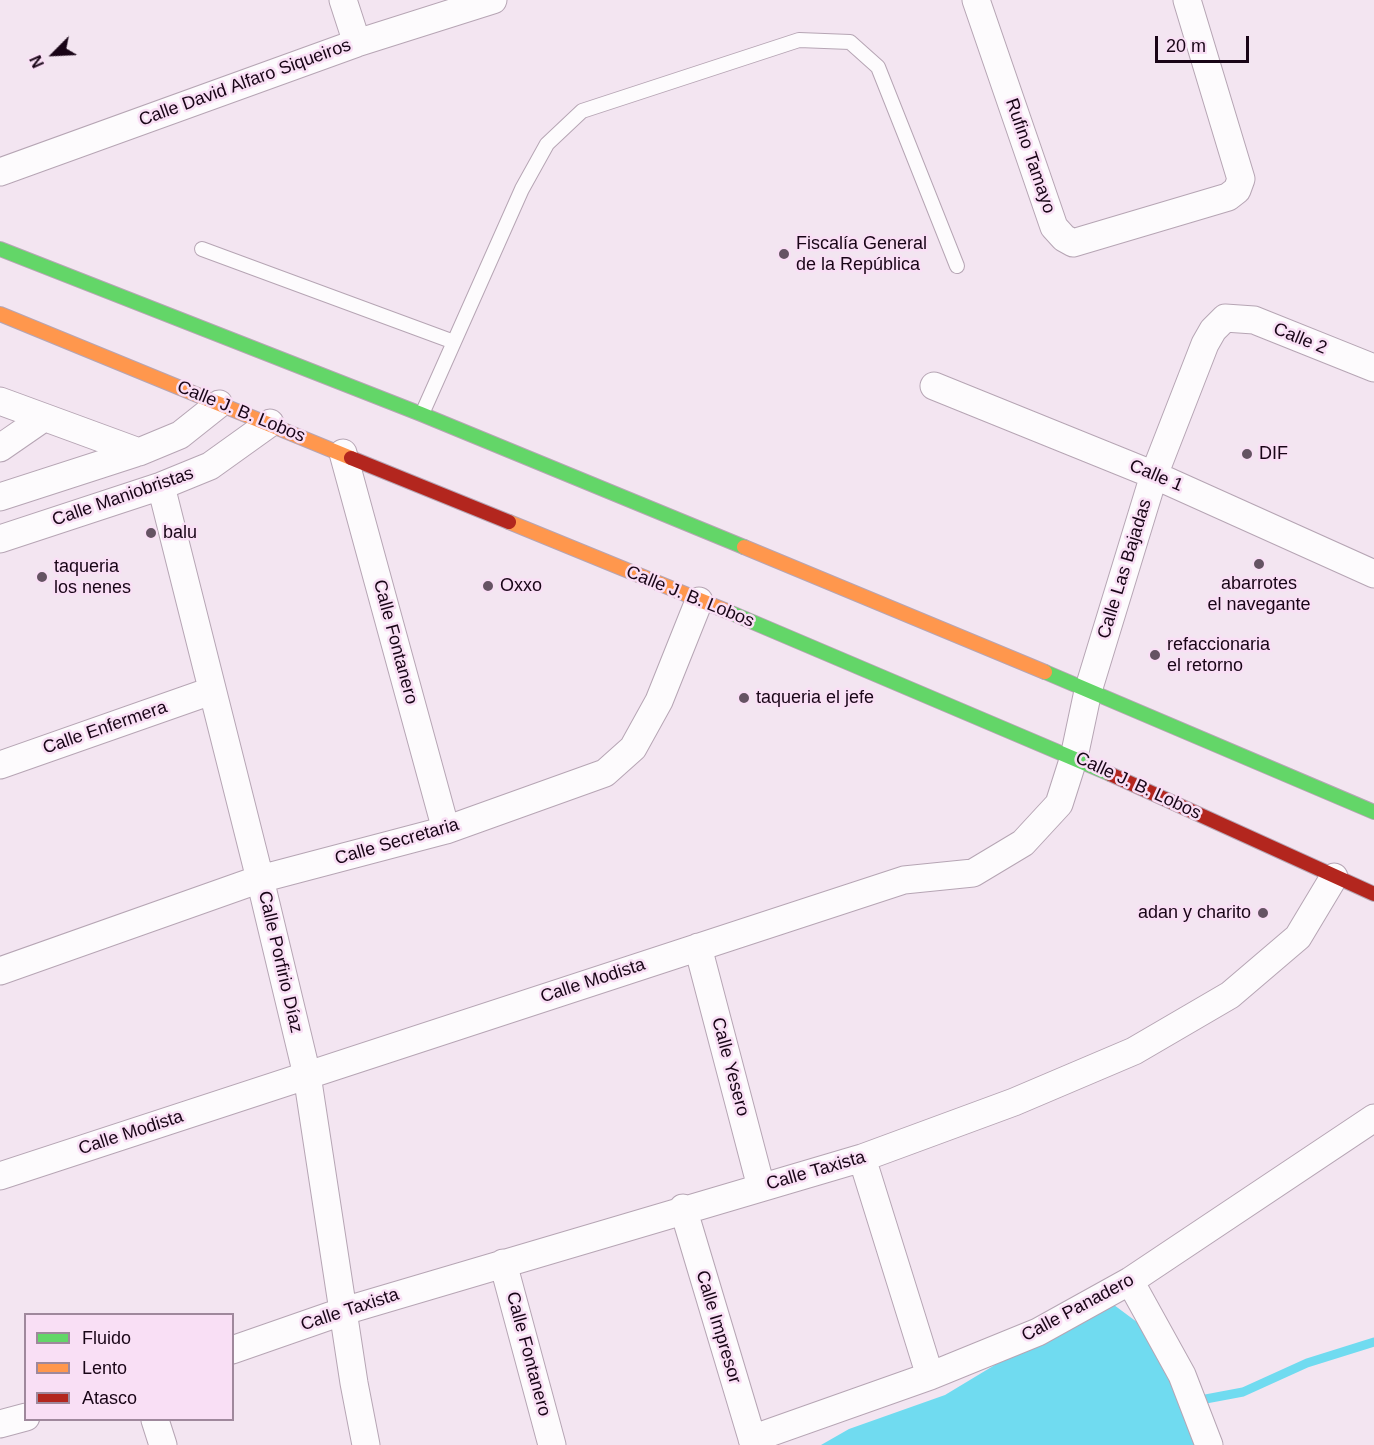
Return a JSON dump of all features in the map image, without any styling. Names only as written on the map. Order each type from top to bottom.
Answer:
[{"type":"main road","points":[[0,249],[422,414],[868,597],[1374,812]]},
{"type":"main road","name":"Calle J. B. Lobos","points":[[0,314],[854,663],[1074,757],[1374,894]]},
{"type":"street","points":[[343,0],[357,43]]},
{"type":"street","name":"Calle David Alfaro Siqueiros","points":[[0,172],[357,43],[493,0]]},
{"type":"street","name":"Rufino Tamayo","points":[[976,0],[1054,227],[1064,238],[1073,243],[1228,197],[1237,190],[1241,179],[1187,0]]},
{"type":"street","name":"Calle 2","points":[[1225,318],[1254,320],[1374,368]]},
{"type":"street","name":"Calle Las Bajadas","points":[[1088,691],[1154,475],[1205,344],[1213,330],[1225,318]]},
{"type":"street","name":"Calle 1","points":[[934,386],[1154,475],[1374,574]]},
{"type":"street","points":[[0,401],[42,419],[139,452]]},
{"type":"street","name":"Calle Maniobristas","points":[[0,497],[139,452],[180,435],[219,404]]},
{"type":"street","points":[[0,448],[42,419]]},
{"type":"street","name":"Calle Maniobristas","points":[[0,539],[161,486],[210,466],[270,423]]},
{"type":"street","name":"Calle Fontanero","points":[[343,453],[446,830]]},
{"type":"street","name":"Calle Porfirio Díaz","points":[[161,486],[307,1075],[366,1445]]},
{"type":"street","name":"Calle Secretaria","points":[[0,971],[260,879],[446,830],[605,773],[633,748],[659,701],[699,601]]},
{"type":"street","name":"Calle Enfermera","points":[[0,765],[211,691]]},
{"type":"street","name":"Calle Modista","points":[[0,1176],[904,880],[973,873],[1023,843],[1059,804],[1074,757],[1088,691]]},
{"type":"street","name":"Calle Taxista","points":[[234,1349],[344,1311],[683,1208],[862,1158],[1014,1102],[1134,1051],[1230,995],[1298,937],[1334,877]]},
{"type":"street","name":"Calle Yesero","points":[[698,947],[761,1187]]},
{"type":"street","name":"Calle Panadero","points":[[753,1442],[930,1376],[1038,1332],[1130,1281],[1374,1118]]},
{"type":"street","points":[[862,1158],[930,1376]]},
{"type":"street","name":"Calle Impresor","points":[[683,1208],[753,1442]]},
{"type":"street","name":"Calle Fontanero","points":[[503,1263],[552,1445]]},
{"type":"street","points":[[1130,1281],[1182,1375],[1205,1435]]},
{"type":"street","points":[[0,1424],[24,1418]]},
{"type":"street","points":[[156,1421],[164,1445]]},
{"type":"lane","points":[[422,414],[522,189],[547,144],[582,111],[799,40],[850,42],[878,68],[957,266]]},
{"type":"lane","points":[[202,249],[454,342]]},
{"type":"water","points":[[1114,1305],[1149,1331],[1196,1445],[821,1445],[849,1429],[945,1395],[1023,1348]]},
{"type":"waterway","points":[[1195,1401],[1243,1392],[1307,1363],[1374,1342]]},
{"type":"traffic: fast","points":[[0,249],[421,414],[744,547]]},
{"type":"traffic: fast","points":[[729,612],[1110,774]]},
{"type":"traffic: fast","points":[[1045,672],[1374,812]]},
{"type":"traffic: slow","points":[[0,314],[351,458]]},
{"type":"traffic: slow","points":[[509,522],[729,612]]},
{"type":"traffic: slow","points":[[744,547],[1045,672]]},
{"type":"traffic: jam","points":[[351,458],[509,522]]},
{"type":"traffic: jam","points":[[1110,774],[1374,894]]},
{"type":"place","name":"Fiscalía General de la República","points":[[784,254]]},
{"type":"place","name":"DIF","points":[[1247,454]]},
{"type":"place","name":"balu","points":[[151,533]]},
{"type":"place","name":"abarrotes el navegante","points":[[1259,564]]},
{"type":"place","name":"taqueria los nenes","points":[[42,577]]},
{"type":"place","name":"Oxxo","points":[[488,586]]},
{"type":"place","name":"refaccionaria el retorno","points":[[1155,655]]},
{"type":"place","name":"taqueria el jefe","points":[[744,698]]},
{"type":"place","name":"adan y charito","points":[[1263,913]]}]
